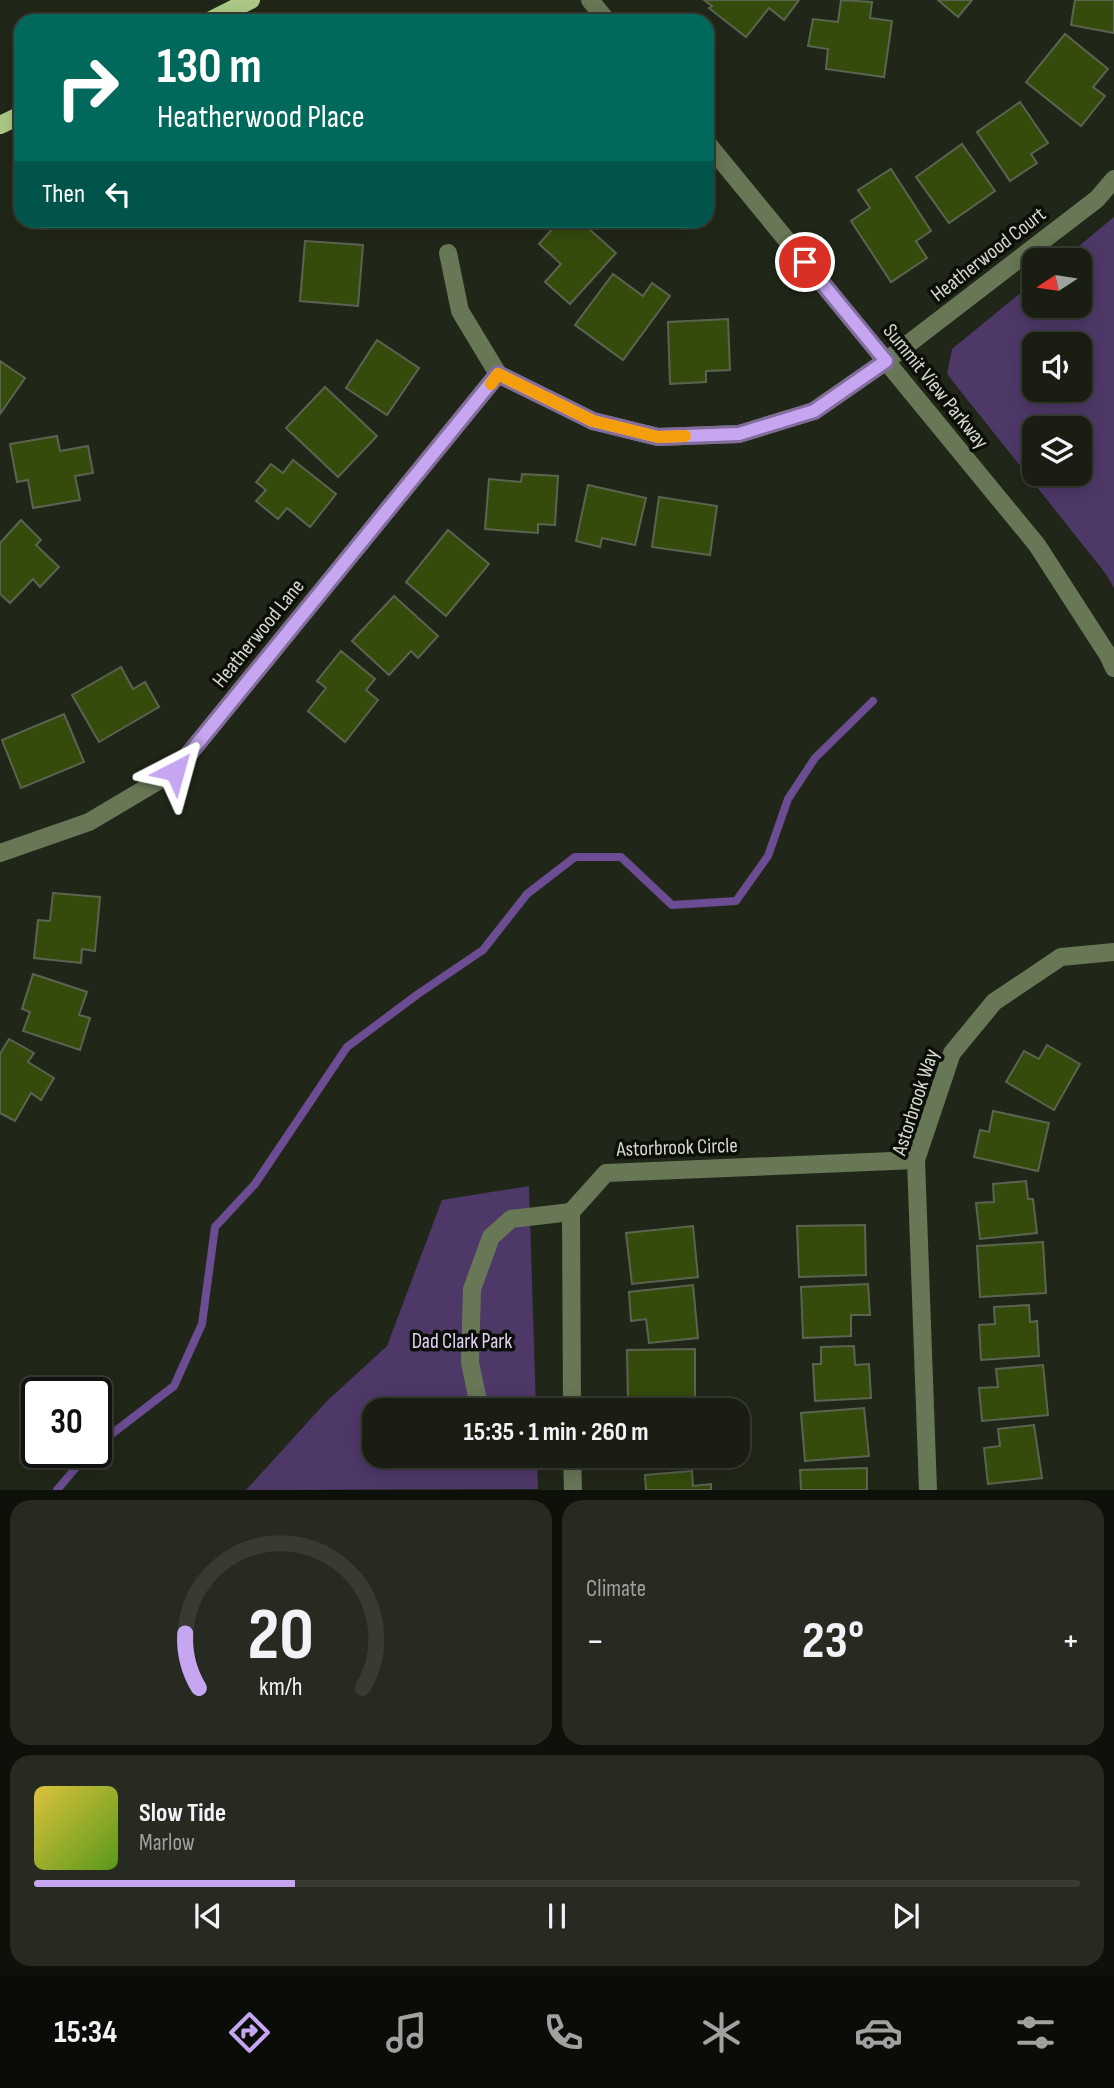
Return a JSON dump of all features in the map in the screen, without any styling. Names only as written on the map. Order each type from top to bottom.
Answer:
[{"type":"main road","points":[[223,14],[251,0]]},
{"type":"street","points":[[590,0],[601,14]]},
{"type":"street","name":"Summit View Parkway","points":[[714,152],[1037,545],[1114,668]]},
{"type":"street","name":"Heatherwood Court","points":[[498,374],[593,421],[658,437],[739,434],[814,411],[886,361],[1097,200],[1114,179]]},
{"type":"street","points":[[448,253],[460,311],[498,374]]},
{"type":"street","name":"Heatherwood Lane","points":[[0,853],[89,822],[175,771],[498,374]]},
{"type":"street","name":"Astorbrook Way","points":[[928,1489],[916,1160],[952,1053],[994,1002],[1061,957],[1114,952]]},
{"type":"street","name":"Astorbrook Circle","points":[[571,1212],[606,1173],[916,1160]]},
{"type":"street","points":[[478,1398],[470,1363],[472,1289],[491,1237],[511,1219],[571,1212],[572,1398]]},
{"type":"street","points":[[572,1468],[573,1489]]},
{"type":"green space","points":[[1114,217],[1114,588],[1106,574],[1036,486],[1092,486],[1092,416],[1022,416],[1022,468],[947,374],[952,349],[1022,292],[1022,318],[1092,318],[1092,248],[1077,248]]},
{"type":"green space","name":"Dad Clark Park","points":[[529,1186],[536,1398],[362,1398],[362,1468],[537,1468],[538,1489],[246,1490],[326,1402],[387,1346],[442,1200]]},
{"type":"building","points":[[704,0],[799,0],[784,20],[769,8],[746,37],[709,8],[712,6]]},
{"type":"building","points":[[841,0],[872,2],[870,18],[892,21],[884,77],[826,69],[828,49],[808,46],[813,19],[838,22]]},
{"type":"building","points":[[938,0],[972,0],[958,17]]},
{"type":"building","points":[[1075,0],[1114,0],[1114,33],[1071,25]]},
{"type":"building","points":[[1065,34],[1108,69],[1093,87],[1105,96],[1081,126],[1026,82]]},
{"type":"building","points":[[1020,102],[1048,143],[1031,154],[1037,163],[1010,181],[977,132]]},
{"type":"building","points":[[962,144],[995,191],[949,223],[916,177]]},
{"type":"building","points":[[891,169],[931,231],[916,241],[927,258],[891,282],[851,221],[870,208],[858,190]]},
{"type":"building","points":[[553,228],[588,228],[616,253],[570,304],[545,282],[561,264],[539,244]]},
{"type":"building","points":[[305,241],[363,245],[358,306],[300,301]]},
{"type":"building","points":[[613,274],[643,296],[652,283],[670,296],[623,360],[575,325]]},
{"type":"building","points":[[728,319],[730,370],[706,371],[706,382],[670,384],[668,322]]},
{"type":"building","points":[[377,340],[419,368],[387,415],[346,388]]},
{"type":"building","points":[[0,361],[25,378],[0,414]]},
{"type":"building","points":[[325,387],[377,436],[338,477],[286,428]]},
{"type":"building","points":[[57,436],[60,451],[88,446],[93,473],[75,476],[80,500],[33,508],[28,480],[17,482],[10,444]]},
{"type":"building","points":[[293,460],[336,494],[310,527],[287,508],[278,519],[256,501],[266,490],[256,482],[271,464],[283,473]]},
{"type":"building","points":[[522,474],[558,476],[555,525],[538,524],[538,533],[485,529],[489,479],[521,482]]},
{"type":"building","points":[[588,485],[646,498],[635,545],[602,538],[600,547],[576,541]]},
{"type":"building","points":[[659,497],[717,506],[710,555],[652,547]]},
{"type":"building","points":[[21,520],[41,540],[36,545],[59,567],[40,587],[33,579],[10,603],[0,594],[0,543]]},
{"type":"building","points":[[448,530],[489,564],[446,616],[406,582]]},
{"type":"building","points":[[394,596],[438,636],[418,658],[411,651],[389,675],[352,641]]},
{"type":"building","points":[[341,651],[375,679],[366,690],[378,700],[345,742],[308,711],[326,688],[317,681]]},
{"type":"building","points":[[121,667],[133,689],[145,682],[159,707],[99,742],[72,695]]},
{"type":"building","points":[[64,714],[84,762],[21,788],[2,740]]},
{"type":"building","points":[[53,893],[100,897],[95,951],[82,949],[81,963],[34,958],[38,920],[50,921]]},
{"type":"building","points":[[33,974],[87,992],[79,1015],[90,1018],[80,1050],[23,1031],[30,1012],[22,1009]]},
{"type":"building","points":[[9,1039],[34,1053],[28,1062],[54,1078],[41,1100],[31,1093],[15,1121],[0,1113],[0,1054]]},
{"type":"building","points":[[1047,1045],[1080,1064],[1054,1110],[1006,1082],[1024,1051],[1039,1059]]},
{"type":"building","points":[[993,1111],[1049,1123],[1038,1171],[974,1157],[980,1130],[989,1132]]},
{"type":"building","points":[[1026,1181],[1028,1199],[1033,1199],[1037,1233],[980,1239],[976,1203],[994,1202],[993,1184]]},
{"type":"building","points":[[865,1225],[866,1275],[799,1277],[797,1226]]},
{"type":"building","points":[[693,1226],[698,1277],[632,1284],[626,1233]]},
{"type":"building","points":[[1043,1242],[1046,1293],[980,1297],[977,1246]]},
{"type":"building","points":[[868,1284],[870,1315],[851,1315],[851,1336],[803,1338],[801,1287]]},
{"type":"building","points":[[693,1285],[698,1338],[649,1343],[646,1319],[631,1321],[629,1292]]},
{"type":"building","points":[[1029,1305],[1030,1322],[1037,1321],[1039,1356],[981,1360],[979,1325],[995,1324],[994,1307]]},
{"type":"building","points":[[854,1346],[855,1365],[869,1364],[871,1398],[815,1401],[813,1364],[821,1364],[821,1347]]},
{"type":"building","points":[[695,1349],[695,1398],[628,1398],[627,1350]]},
{"type":"building","points":[[1043,1365],[1048,1415],[982,1421],[979,1388],[998,1387],[996,1369]]},
{"type":"building","points":[[864,1408],[869,1456],[805,1461],[801,1413]]},
{"type":"building","points":[[1034,1425],[1042,1478],[988,1484],[984,1448],[1000,1446],[998,1429]]},
{"type":"building","points":[[867,1468],[867,1490],[801,1490],[800,1470]]},
{"type":"building","points":[[692,1471],[693,1486],[711,1484],[711,1490],[646,1490],[645,1475]]},
{"type":"waterway","points":[[112,1434],[174,1386],[202,1324],[215,1227],[255,1184],[347,1047],[483,950],[527,894],[575,857],[621,857],[672,905],[736,901],[768,856],[788,799],[815,758],[873,701]]},
{"type":"waterway","points":[[57,1490],[76,1468]]},
{"type":"slow traffic","points":[[491,384],[498,374],[593,421],[658,437],[685,436]]},
{"type":"route","points":[[175,771],[498,374],[593,421],[658,437],[739,434],[814,411],[886,361],[805,262]]}]
